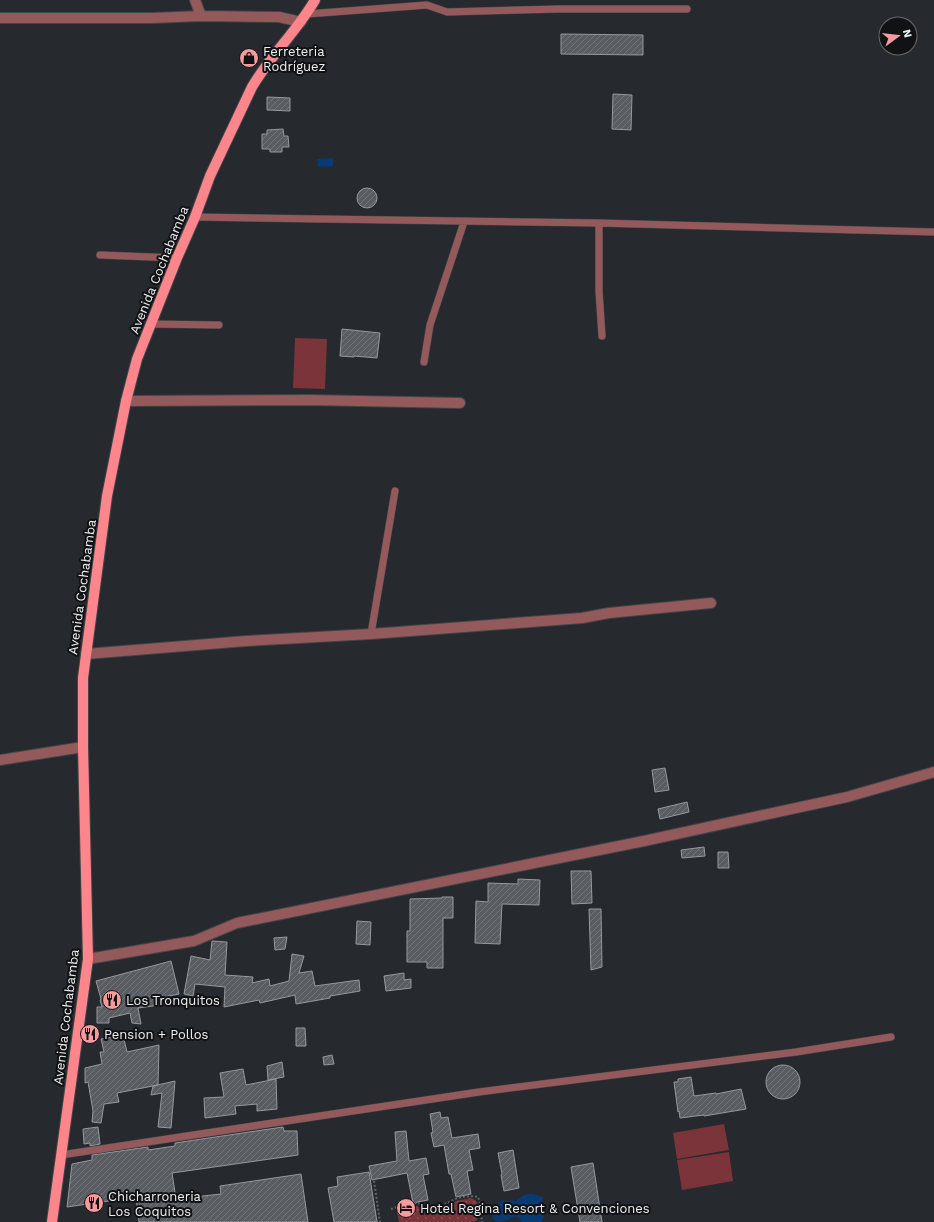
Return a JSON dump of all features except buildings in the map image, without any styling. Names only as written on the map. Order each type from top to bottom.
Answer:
[{"type":"main road","name":"Avenida Cochabamba","points":[[52,1222],[88,959],[83,747],[83,678],[107,496],[126,401],[137,359],[150,324],[195,217],[210,176],[259,75],[304,18],[315,0]]},
{"type":"street","points":[[195,0],[201,16]]},
{"type":"street","points":[[0,18],[152,18],[201,16],[304,18]]},
{"type":"street","points":[[126,401],[308,400],[460,403]]},
{"type":"street","points":[[86,654],[246,640],[371,634],[582,618],[609,613],[711,603]]},
{"type":"street","points":[[0,760],[83,747]]},
{"type":"street","points":[[88,959],[194,941],[237,923],[644,841],[847,797],[934,772]]},
{"type":"lane","points":[[304,18],[427,5],[447,12],[559,9],[687,9]]},
{"type":"lane","points":[[195,217],[599,223],[934,232]]},
{"type":"lane","points":[[424,362],[430,325],[464,222]]},
{"type":"lane","points":[[599,223],[599,290],[602,336]]},
{"type":"lane","points":[[100,255],[177,258]]},
{"type":"lane","points":[[150,324],[219,325]]},
{"type":"lane","points":[[371,634],[394,490]]},
{"type":"lane","points":[[61,1155],[478,1092],[796,1052],[891,1037]]},
{"type":"path","points":[[374,1181],[380,1222]]},
{"type":"path","points":[[391,1209],[408,1204],[422,1204],[435,1208],[452,1200],[473,1196],[478,1197],[482,1222]]},
{"type":"shaded area","points":[[295,338],[327,339],[325,389],[293,388]]},
{"type":"shaded area","points":[[724,1124],[729,1150],[677,1159],[673,1133]]},
{"type":"shaded area","points":[[729,1152],[733,1181],[682,1190],[677,1160]]},
{"type":"shaded area","points":[[471,1198],[477,1202],[479,1207],[477,1220],[474,1222],[399,1222],[397,1211],[411,1206],[436,1211],[456,1201]]},
{"type":"water","points":[[333,158],[333,166],[318,167],[317,159]]},
{"type":"water","points":[[528,1194],[543,1197],[545,1215],[541,1222],[522,1222],[517,1217],[499,1222],[492,1218],[492,1211],[503,1200],[513,1200],[515,1202],[522,1196]]},
{"type":"place","name":"Ferreteria Rodríguez","points":[[249,58]]},
{"type":"place","name":"Los Tronquitos","points":[[112,1000]]},
{"type":"place","name":"Pension + Pollos","points":[[90,1034]]},
{"type":"place","name":"Chicharroneria Los Coquitos","points":[[94,1203]]},
{"type":"place","name":"Hotel Regina Resort & Convenciones","points":[[406,1208]]}]
